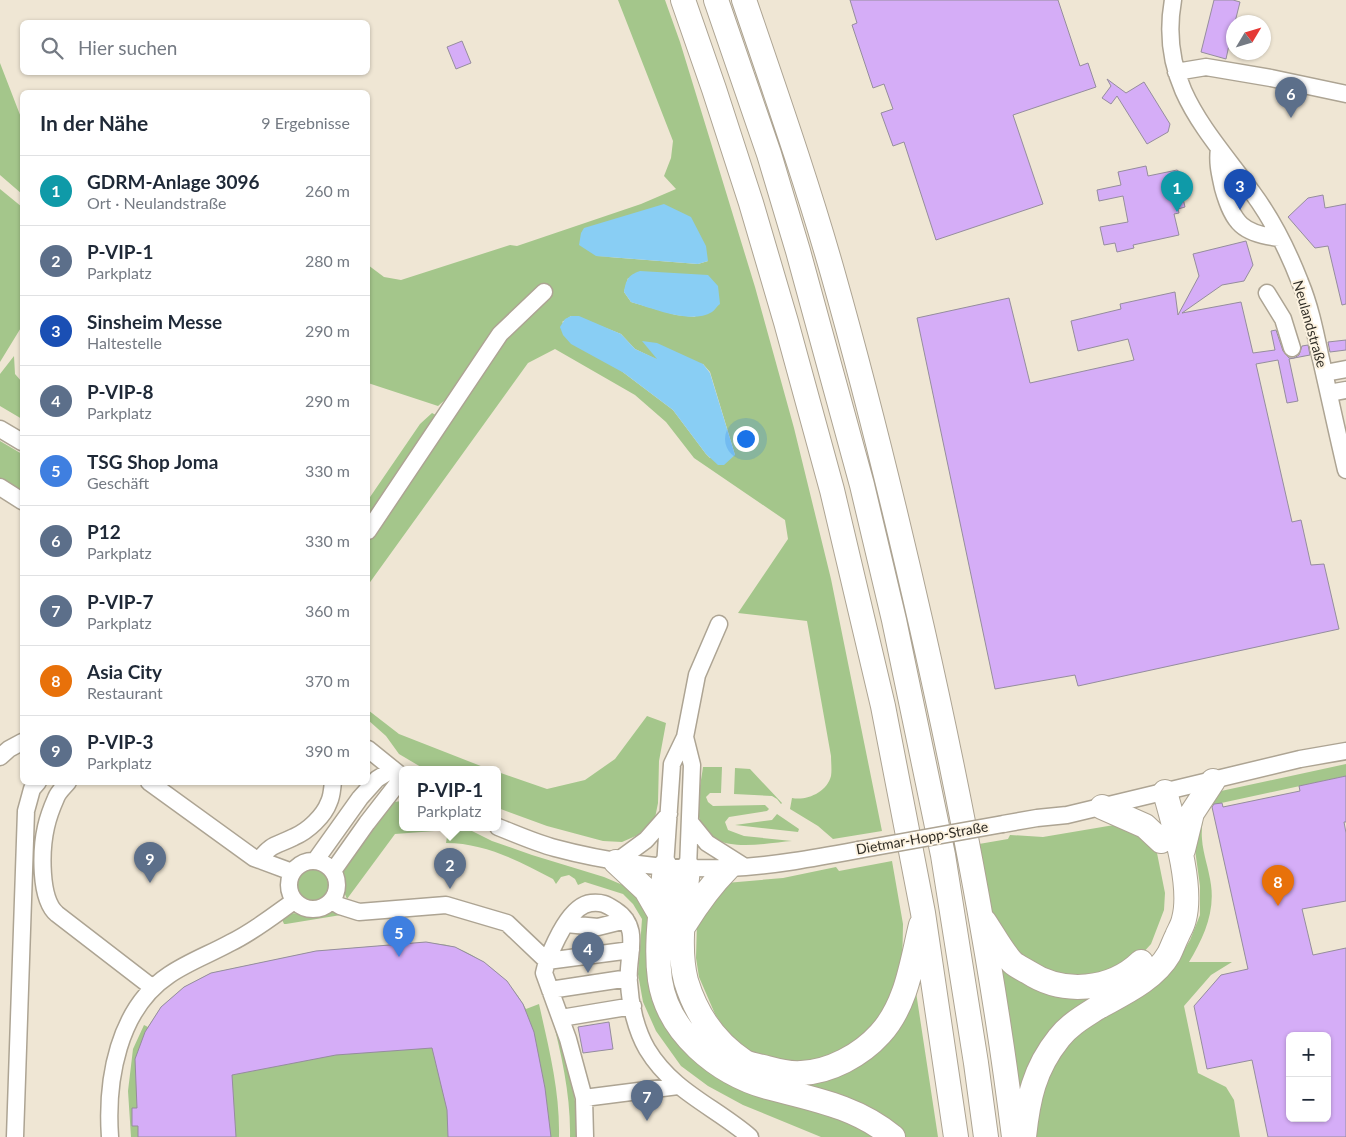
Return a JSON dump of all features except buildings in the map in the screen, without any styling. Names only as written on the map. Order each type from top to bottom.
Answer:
[{"type":"highway","points":[[683,0],[751,203],[832,490],[883,706],[923,913],[956,1137]]},
{"type":"highway","points":[[716,0],[769,154],[798,251],[871,523],[894,620],[943,855],[986,1137]]},
{"type":"highway","points":[[744,0],[832,271],[866,394],[898,523],[946,734],[980,915],[1005,1068],[1014,1137]]},
{"type":"highway","points":[[757,0],[779,72],[791,141]]},
{"type":"highway","points":[[1181,857],[1192,813],[1213,781]]},
{"type":"highway","points":[[980,915],[1013,963],[1038,979],[1081,988],[1105,984],[1128,973],[1140,964],[1159,940],[1170,912],[1168,871],[1161,841],[1158,793]]},
{"type":"highway","points":[[1024,1137],[1029,1095],[1046,1056],[1059,1037],[1076,1021],[1135,987],[1155,971],[1169,954],[1184,919],[1186,898],[1177,836],[1158,793]]},
{"type":"highway","points":[[1102,807],[1145,826],[1161,841]]},
{"type":"highway","points":[[616,862],[646,890],[661,916]]},
{"type":"highway","points":[[676,867],[683,928],[682,956],[686,979],[694,1002],[707,1025],[724,1046],[747,1063],[780,1072],[802,1073],[831,1067],[865,1048],[882,1033],[902,995],[923,913]]},
{"type":"highway","points":[[676,867],[661,916],[659,945],[660,980],[668,1005],[680,1028],[714,1063],[740,1078],[766,1087],[818,1099],[856,1112],[884,1129],[893,1137]]},
{"type":"highway","points":[[683,928],[710,887],[737,867]]},
{"type":"street","name":"Neulandstraße","points":[[1173,0],[1170,34],[1176,72],[1181,88],[1219,149],[1253,193],[1280,238],[1301,283],[1343,444],[1346,470]]},
{"type":"street","points":[[1176,72],[1206,67],[1271,78],[1346,94]]},
{"type":"street","points":[[1219,149],[1217,162],[1221,180],[1228,206],[1237,221],[1260,236],[1280,238]]},
{"type":"street","points":[[370,528],[500,334],[544,292]]},
{"type":"street","points":[[1267,293],[1283,319],[1292,348]]},
{"type":"street","points":[[1324,373],[1346,369]]},
{"type":"street","points":[[1329,393],[1346,390]]},
{"type":"street","points":[[0,429],[20,441]]},
{"type":"street","points":[[0,488],[20,500]]},
{"type":"street","points":[[676,867],[669,814],[672,764],[685,737],[697,675],[719,624]]},
{"type":"street","points":[[676,867],[690,822],[692,765],[685,737]]},
{"type":"street","points":[[1300,759],[1346,742]]},
{"type":"street","points":[[370,751],[399,774]]},
{"type":"street","name":"Dietmar-Hopp-Straße","points":[[501,828],[554,848],[616,862],[676,867],[737,867],[805,860],[1037,818],[1067,815],[1300,759],[1346,751]]},
{"type":"street","points":[[672,772],[692,773]]},
{"type":"street","points":[[370,783],[377,779],[399,774]]},
{"type":"street","points":[[332,871],[399,774]]},
{"type":"street","points":[[15,1137],[26,811],[32,789],[35,785]]},
{"type":"street","points":[[65,785],[57,795],[46,827],[43,856],[44,880],[47,899],[52,911],[153,988]]},
{"type":"street","points":[[153,785],[211,828],[259,860],[292,872]]},
{"type":"street","points":[[259,860],[267,849],[305,832],[318,819],[329,802],[332,785]]},
{"type":"street","points":[[315,861],[330,842],[359,790]]},
{"type":"street","points":[[616,862],[646,840],[669,814]]},
{"type":"street","points":[[690,822],[707,843],[737,867]]},
{"type":"street","points":[[330,842],[334,850],[346,851]]},
{"type":"street","points":[[315,861],[325,864],[332,871],[336,877],[337,886],[332,901],[320,909],[310,910],[302,908],[294,901],[289,892],[288,885],[292,872],[300,864],[315,861]]},
{"type":"street","points":[[110,1137],[109,1120],[112,1078],[118,1047],[126,1028],[144,997],[168,976],[256,928],[294,901]]},
{"type":"street","points":[[332,901],[340,906],[359,912],[446,905],[507,923],[547,961]]},
{"type":"street","points":[[585,1137],[584,1098],[568,1038],[544,973],[553,946],[566,924],[584,904],[604,902],[619,912],[630,924],[632,936],[629,978],[632,1006],[646,1048],[678,1086],[695,1099],[718,1111],[750,1137]]},
{"type":"street","points":[[566,924],[598,927],[626,920]]},
{"type":"street","points":[[547,961],[631,950]]},
{"type":"street","points":[[550,990],[629,978]]},
{"type":"street","points":[[561,1018],[632,1006]]},
{"type":"street","points":[[584,1098],[678,1086]]},
{"type":"green space","points":[[618,0],[665,0],[680,42],[755,287],[794,428],[831,579],[882,831],[833,839],[818,826],[790,809],[792,798],[810,797],[816,794],[825,787],[831,776],[831,756],[807,621],[738,613],[788,539],[785,520],[694,458],[666,422],[635,395],[555,349],[528,363],[370,582],[370,538],[458,398],[452,394],[438,406],[370,384],[370,266],[384,277],[401,280],[510,245],[517,246],[641,204],[676,189],[664,176],[671,158],[673,141]],"holes":[[[596,256],[708,261],[698,264]],[[628,278],[696,317],[676,315],[631,302],[624,292]],[[571,316],[621,334],[635,349],[658,360],[703,364],[710,372],[735,455],[710,458],[673,410],[562,322]]]},
{"type":"green space","points":[[0,63],[20,115],[20,192],[0,175]]},
{"type":"green space","points":[[0,189],[20,205],[20,329],[0,362]]},
{"type":"green space","points":[[14,356],[15,374],[20,380],[20,418],[0,406],[0,374]]},
{"type":"green space","points":[[432,413],[438,416],[370,517],[370,497],[420,424]]},
{"type":"green space","points":[[0,441],[20,453],[20,495],[0,482]]},
{"type":"green space","points":[[370,712],[399,734],[481,766],[419,766],[399,754],[386,736],[370,722]]},
{"type":"green space","points":[[647,716],[666,723],[659,761],[658,803],[655,818],[638,835],[622,842],[603,841],[547,826],[501,809],[501,773],[547,789],[585,780],[615,759]]},
{"type":"green space","points":[[1346,764],[1346,776],[1212,805],[1221,791]]},
{"type":"green space","points":[[703,767],[722,767],[721,793],[710,793],[706,797],[713,806],[765,805],[769,809],[767,811],[729,817],[725,822],[728,830],[744,836],[792,841],[738,845],[724,843],[713,838],[704,830],[698,811]]},
{"type":"green space","points":[[735,768],[750,769],[782,803],[772,796],[734,794]]},
{"type":"green space","points":[[399,801],[399,831],[435,831],[395,834],[347,899],[344,892],[343,869],[385,809],[394,802]]},
{"type":"green space","points":[[1205,808],[1202,839],[1211,885],[1211,906],[1207,925],[1189,962],[1232,962],[1211,975],[1184,1006],[1198,1073],[1226,1087],[1234,1100],[1240,1137],[1029,1137],[1057,1049],[1176,964],[1190,940],[1200,915],[1200,886],[1193,835]]},
{"type":"green space","points":[[777,814],[799,829],[798,832],[735,825],[772,820]]},
{"type":"green space","points":[[1120,824],[1150,840],[1157,853],[1165,893],[1164,910],[1151,944],[1141,955],[1083,984],[1027,966],[991,917],[979,844],[1008,839],[1010,835],[1043,837]]},
{"type":"green space","points":[[448,831],[472,831],[492,841],[604,877],[632,889],[650,919],[660,1008],[815,1107],[881,1137],[821,1137],[743,1105],[708,1086],[681,1066],[656,1031],[643,1002],[638,974],[642,919],[633,904],[623,894],[585,882],[578,885],[575,879],[569,875],[561,877],[556,884],[553,879],[501,854],[474,846],[446,843]]},
{"type":"green space","points":[[892,861],[903,924],[902,973],[892,1004],[850,1053],[786,1068],[735,1044],[715,1014],[699,977],[696,958],[697,922],[726,883],[783,878],[836,867],[839,871]]},
{"type":"green space","points":[[313,869],[325,874],[330,886],[325,898],[313,903],[301,898],[296,886],[301,874]]},
{"type":"green space","points":[[334,910],[340,911],[341,915],[286,924],[284,924],[281,917],[289,913],[314,916]]},
{"type":"green space","points":[[426,942],[453,947],[468,953],[488,965],[513,989],[526,1009],[539,1004],[556,1087],[559,1137],[131,1137],[128,1091],[133,1049],[144,1025],[148,1027],[161,1007],[184,987],[211,973],[316,951]]},
{"type":"green space","points":[[998,954],[1099,991],[1021,1099]]},
{"type":"green space","points":[[916,992],[938,1137],[902,1137],[800,1086],[827,1075]]},
{"type":"green space","points":[[548,1001],[564,1051],[572,1085],[578,1137],[570,1137],[569,1103],[560,1051]]},
{"type":"water","points":[[664,204],[691,217],[706,246],[708,261],[698,264],[596,256],[579,245],[584,228]]},
{"type":"water","points":[[640,271],[708,275],[718,286],[720,304],[712,312],[703,316],[693,317],[672,314],[631,302],[624,292],[626,284],[630,276]]},
{"type":"water","points":[[571,316],[579,316],[621,334],[635,349],[657,359],[642,341],[657,343],[703,364],[710,373],[735,455],[724,465],[718,465],[706,454],[673,410],[624,373],[571,344],[563,335],[560,327],[565,319]]},
{"type":"place","name":"P12","points":[[1291,118]]},
{"type":"place","name":"Sinsheim Messe","points":[[1240,210]]},
{"type":"place","name":"GDRM-Anlage 3096","points":[[1177,212]]},
{"type":"place","name":"P-VIP-3","points":[[150,883]]},
{"type":"place","name":"P-VIP-1","points":[[450,889]]},
{"type":"place","name":"Asia City","points":[[1278,906]]},
{"type":"place","name":"TSG Shop Joma","points":[[399,957]]},
{"type":"place","name":"P-VIP-8","points":[[588,973]]},
{"type":"place","name":"P-VIP-7","points":[[647,1121]]}]
